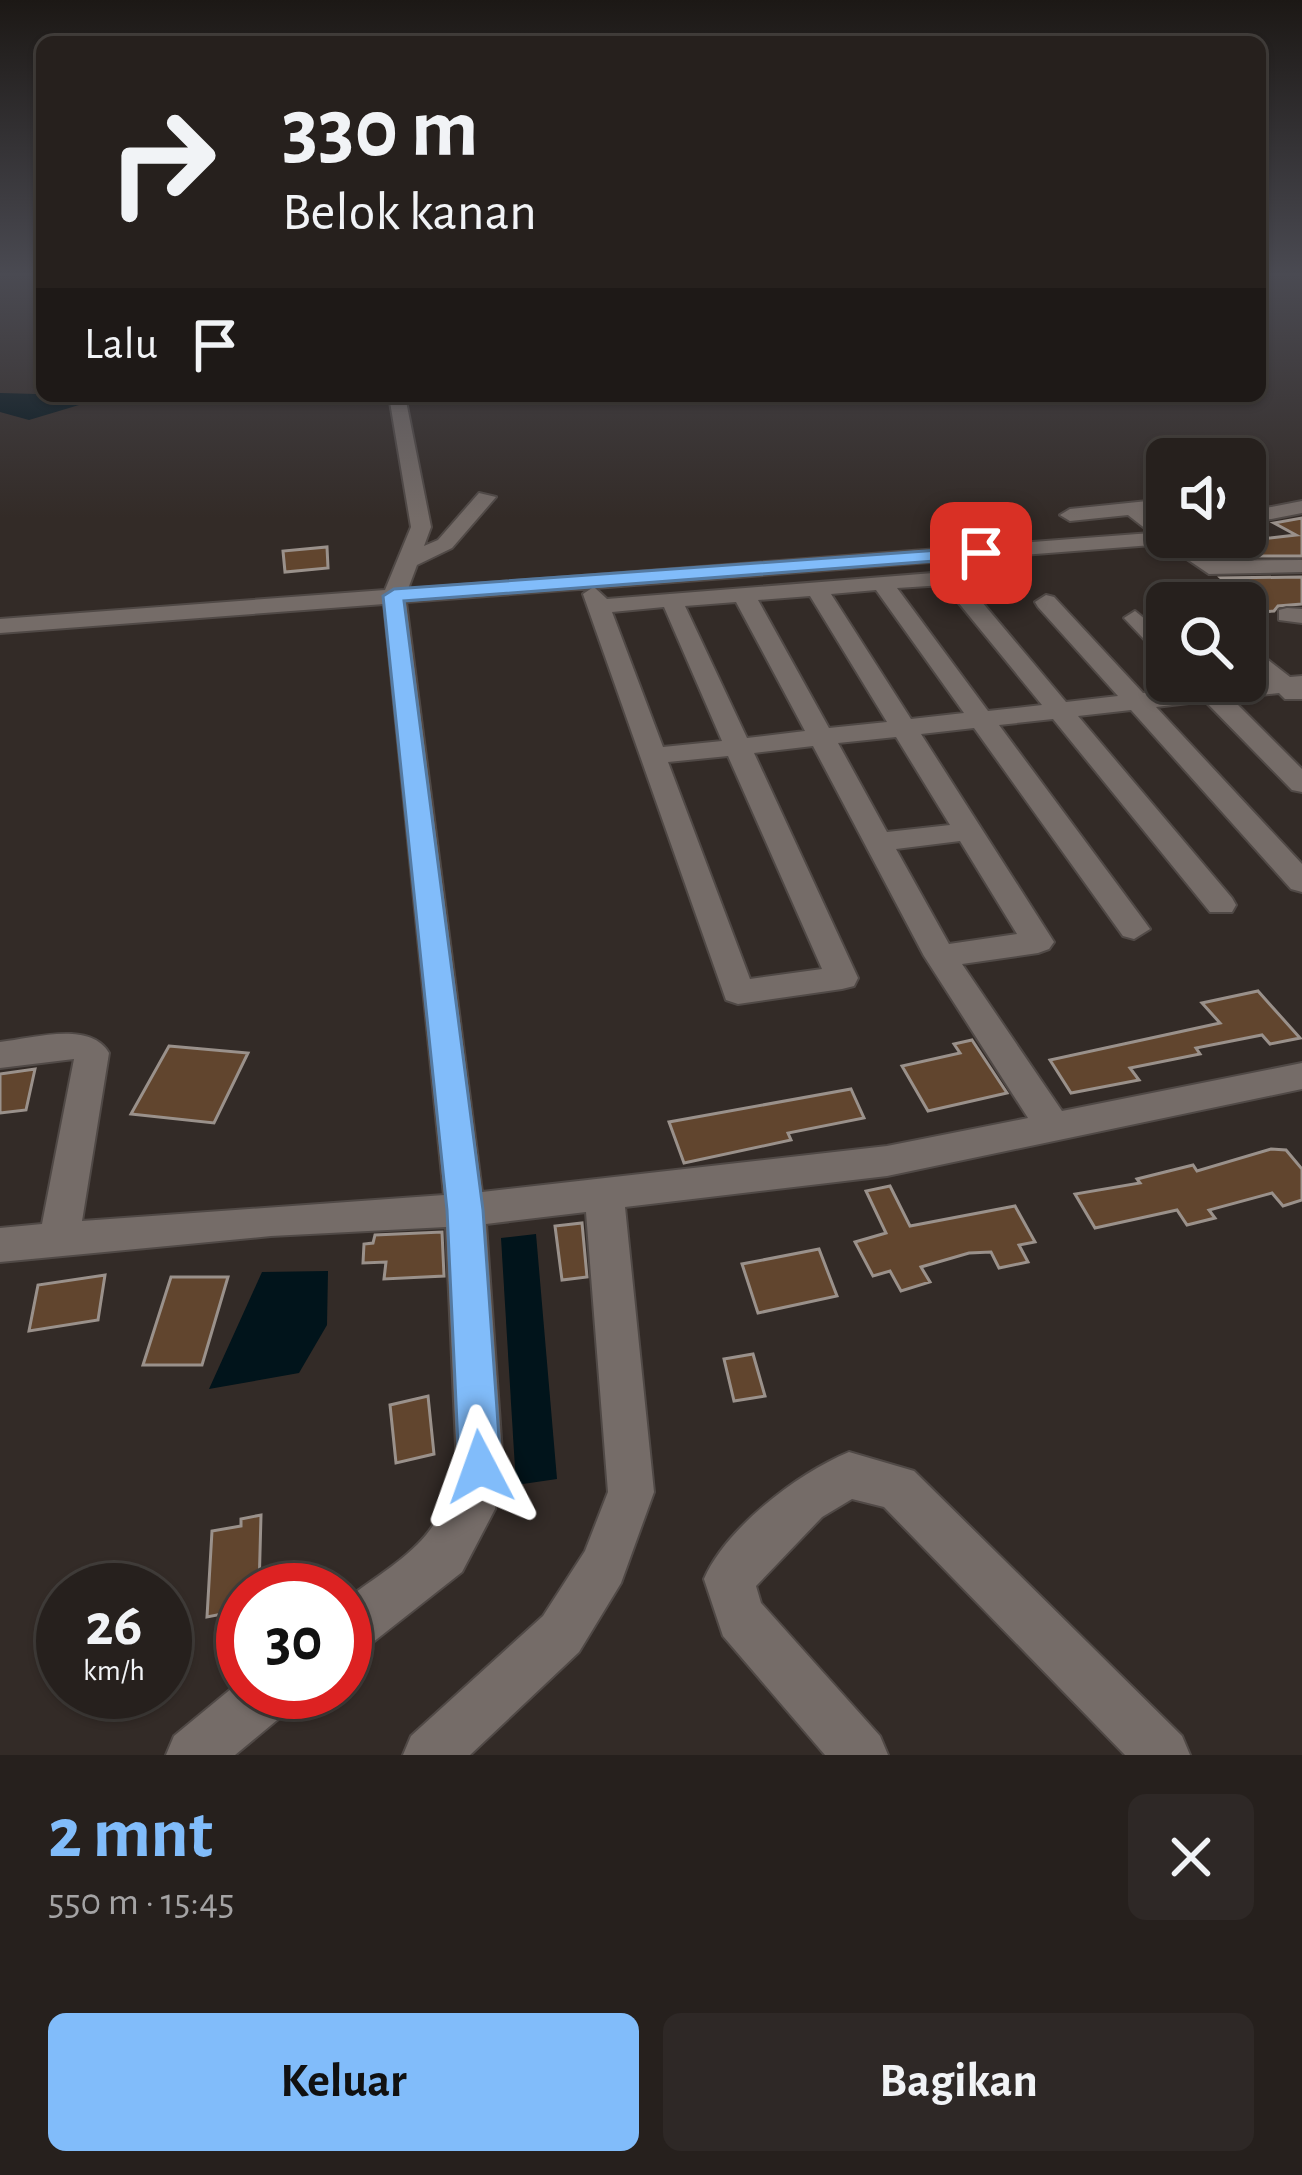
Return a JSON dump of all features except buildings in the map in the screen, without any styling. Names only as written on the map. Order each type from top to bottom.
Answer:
[{"type":"street","points":[[372,1611],[446,1555],[471,1509],[480,1467],[465,1210],[394,596],[422,527],[398,402]]},
{"type":"street","points":[[411,560],[446,544],[486,497]]},
{"type":"street","points":[[1070,515],[1146,507]]},
{"type":"street","points":[[1131,508],[1146,520]]},
{"type":"street","points":[[1266,514],[1302,508]]},
{"type":"street","points":[[0,626],[1146,535]]},
{"type":"street","points":[[1196,558],[1209,568],[1302,566]]},
{"type":"street","points":[[672,601],[842,978],[739,992],[596,600],[672,601],[1008,573]]},
{"type":"street","points":[[949,577],[1221,905]]},
{"type":"street","points":[[882,583],[1134,929]]},
{"type":"street","points":[[816,588],[1038,942],[940,956]]},
{"type":"street","points":[[744,595],[940,956],[1054,1127]]},
{"type":"street","points":[[1046,602],[1302,882]]},
{"type":"street","points":[[1135,618],[1146,629]]},
{"type":"street","points":[[1266,666],[1296,690]]},
{"type":"street","points":[[1266,689],[1296,690]]},
{"type":"street","points":[[655,756],[1146,699]]},
{"type":"street","points":[[1220,702],[1302,784]]},
{"type":"street","points":[[879,842],[967,832]]},
{"type":"street","points":[[0,1055],[79,1046],[92,1053],[58,1236]]},
{"type":"street","points":[[0,1245],[58,1236],[465,1210],[887,1161],[1302,1076]]},
{"type":"street","points":[[430,1755],[561,1634],[604,1566],[631,1492],[604,1192]]},
{"type":"street","points":[[861,1755],[741,1618],[729,1580],[806,1500],[849,1475],[898,1486],[1163,1755]]},
{"type":"street","points":[[193,1755],[236,1719]]},
{"type":"shaded area","points":[[0,393],[36,394],[36,402],[89,402],[29,420],[0,412]]},
{"type":"shaded area","points":[[536,1234],[557,1479],[516,1485],[501,1238]]},
{"type":"shaded area","points":[[328,1271],[327,1325],[299,1373],[209,1389],[262,1272]]},
{"type":"route","points":[[480,1467],[465,1210],[394,596],[981,553]]}]
